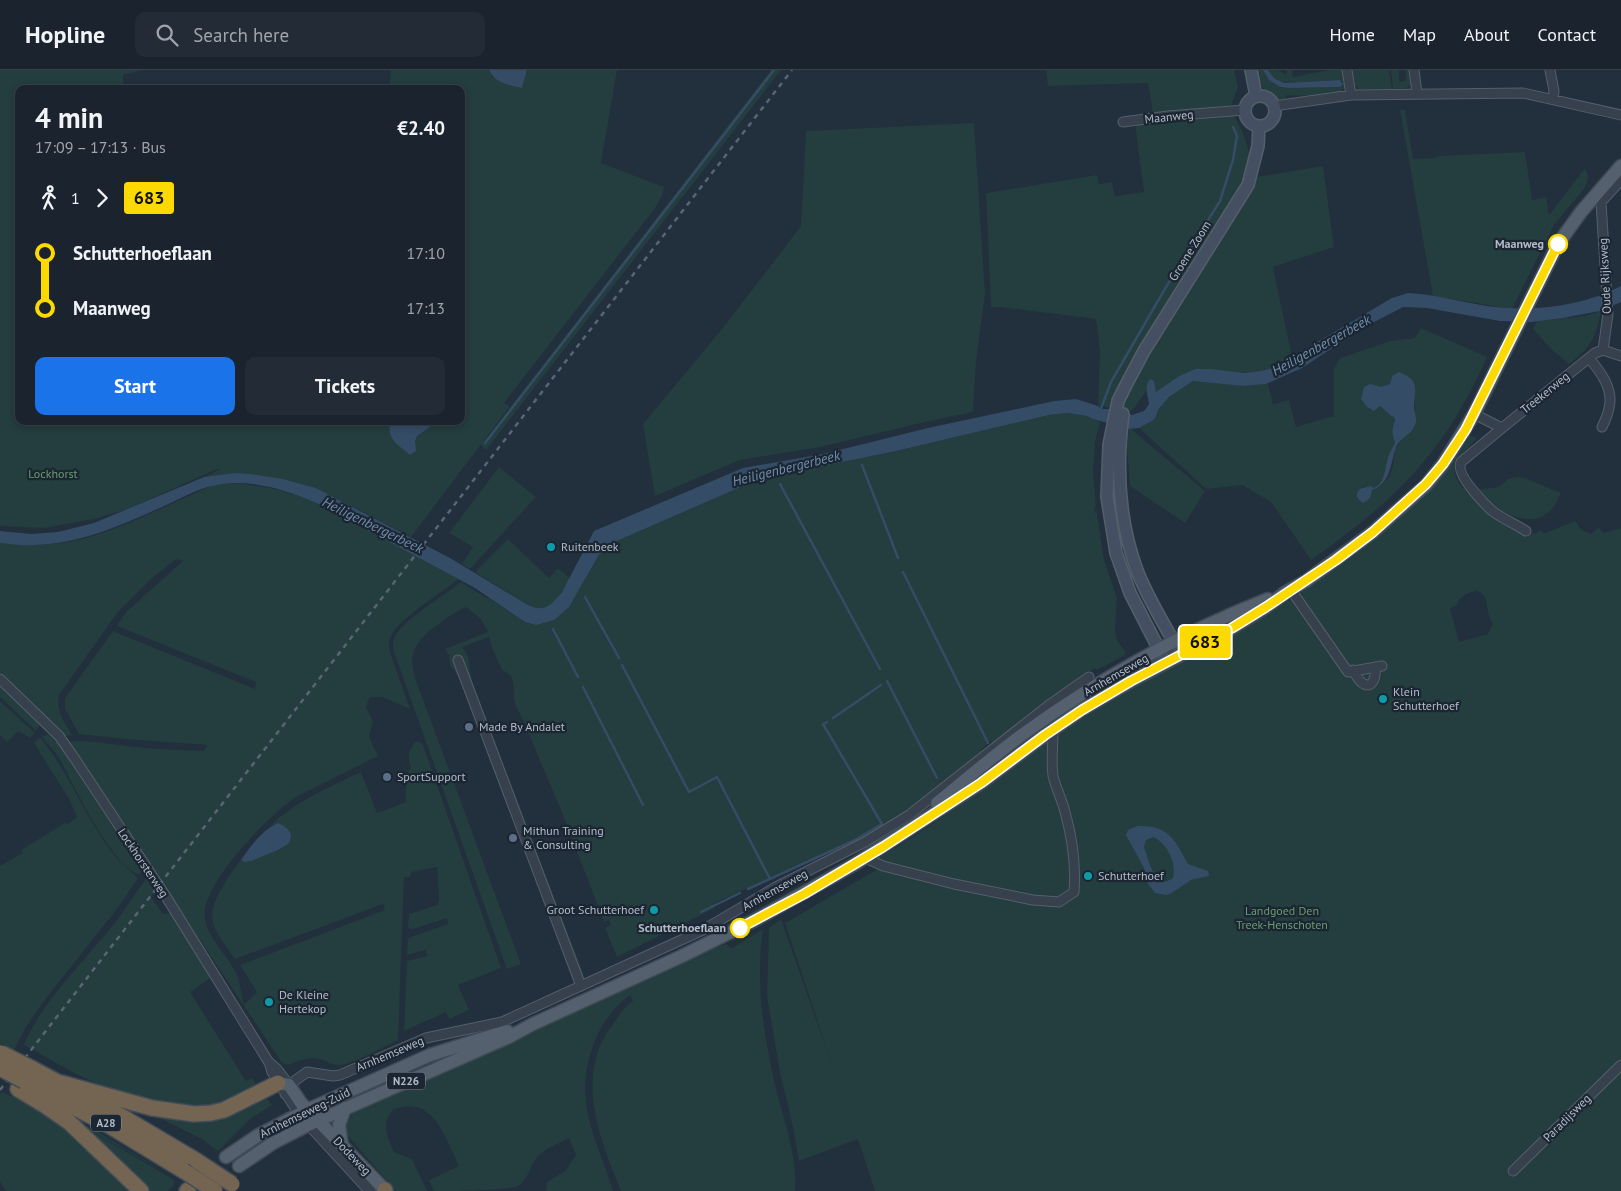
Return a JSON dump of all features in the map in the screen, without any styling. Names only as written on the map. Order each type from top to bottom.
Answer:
[{"type":"highway","name":"A28","points":[[0,1058],[25,1080],[46,1106],[69,1122],[141,1191]]},
{"type":"highway","name":"A28","points":[[0,1079],[61,1084],[152,1108],[194,1114],[224,1110],[284,1087]]},
{"type":"highway","name":"A28","points":[[25,1080],[110,1126],[215,1191]]},
{"type":"highway","name":"A28","points":[[61,1084],[121,1116],[196,1161],[236,1188]]},
{"type":"main road","points":[[1251,70],[1256,96]]},
{"type":"main road","points":[[1256,96],[1267,97],[1274,106],[1275,114],[1266,125],[1259,126],[1248,121],[1245,110],[1249,101],[1256,96]]},
{"type":"main road","name":"Groene Zoom","points":[[1166,663],[1130,593],[1116,553],[1107,497],[1121,402],[1126,385],[1144,352],[1248,185],[1258,146],[1259,126]]},
{"type":"main road","name":"Arnhemseweg","points":[[349,1106],[510,1037],[533,1024],[754,921],[892,842],[981,783],[1082,710],[1232,628],[1266,607],[1306,581],[1373,532],[1420,491],[1443,464],[1474,414],[1564,235],[1621,166]]},
{"type":"main road","name":"Groene Zoom","points":[[1114,446],[1120,491],[1138,572],[1151,600],[1182,654]]},
{"type":"main road","name":"Arnhemseweg","points":[[892,842],[1023,734],[1104,681],[1175,642],[1247,607],[1288,591]]},
{"type":"main road","name":"Arnhemseweg","points":[[360,1086],[430,1055],[533,1024]]},
{"type":"main road","name":"Arnhemseweg-Zuid","points":[[226,1157],[257,1136],[303,1112],[360,1086]]},
{"type":"main road","name":"Lockhorsterweg","points":[[284,1087],[313,1123]]},
{"type":"main road","points":[[342,1146],[339,1125],[349,1106]]},
{"type":"main road","name":"Arnhemseweg-Zuid","points":[[239,1166],[273,1143],[349,1106]]},
{"type":"main road","name":"Dodeweg","points":[[313,1123],[342,1146],[382,1191]]},
{"type":"street","points":[[1347,70],[1351,95]]},
{"type":"street","points":[[1414,70],[1417,93]]},
{"type":"street","points":[[1550,70],[1554,99]]},
{"type":"street","points":[[1274,106],[1351,95],[1523,93],[1621,116]]},
{"type":"street","name":"Maanweg","points":[[1123,122],[1168,116],[1245,110]]},
{"type":"street","name":"Oude Rijksweg","points":[[1603,350],[1608,314],[1601,202],[1621,180]]},
{"type":"street","points":[[1603,350],[1621,356]]},
{"type":"street","name":"Treekerweg","points":[[1526,531],[1492,511],[1466,482],[1460,468],[1461,462],[1589,358],[1603,350]]},
{"type":"street","points":[[1589,358],[1604,378],[1610,395],[1610,406],[1602,427]]},
{"type":"street","points":[[1474,414],[1502,428]]},
{"type":"street","points":[[1288,591],[1348,672],[1353,670],[1378,666],[1376,675],[1369,685],[1360,682],[1353,670]]},
{"type":"street","points":[[458,660],[581,986]]},
{"type":"street","name":"Arnhemseweg","points":[[284,1087],[307,1072],[333,1076],[340,1075],[426,1038],[502,1022],[703,930],[776,887],[865,842],[916,810],[1049,705],[1089,677]]},
{"type":"street","name":"Lockhorsterweg","points":[[0,679],[59,736],[165,895],[268,1061],[272,1072],[284,1087]]},
{"type":"street","points":[[865,858],[883,866],[954,884],[1033,900],[1059,902],[1074,892],[1075,876],[1071,838],[1052,765],[1054,730]]},
{"type":"street","name":"Paradijsweg","points":[[1513,1171],[1621,1065]]},
{"type":"street","name":"Dodeweg","points":[[313,1123],[382,1191]]},
{"type":"green space","name":"Lockhorst","points":[[0,70],[142,70],[123,75],[124,85],[15,85],[15,425],[465,425],[465,85],[389,85],[391,70],[489,70],[492,77],[522,88],[527,70],[617,70],[601,163],[664,187],[662,196],[655,208],[504,403],[510,406],[411,537],[316,488],[283,479],[234,473],[204,477],[221,469],[217,469],[128,509],[94,519],[44,528],[0,526]]},
{"type":"green space","points":[[771,70],[781,70],[486,450],[481,445]]},
{"type":"green space","points":[[1046,70],[1234,70],[1238,87],[1231,106],[1153,113],[1148,83],[1048,86]]},
{"type":"green space","points":[[1256,70],[1263,70],[1272,82],[1280,87],[1289,88],[1340,87],[1343,83],[1340,80],[1283,83],[1274,78],[1268,70],[1278,70],[1286,74],[1287,70],[1292,70],[1293,77],[1330,70],[1344,70],[1346,87],[1336,93],[1310,96],[1287,95],[1285,99],[1279,99],[1265,91]]},
{"type":"green space","points":[[1352,70],[1389,70],[1392,89],[1359,89],[1355,85]]},
{"type":"green space","points":[[1391,70],[1399,70],[1399,81],[1401,82],[1406,80],[1405,70],[1411,70],[1413,84],[1411,83],[1407,88],[1393,89]]},
{"type":"green space","points":[[1400,110],[1405,110],[1413,159],[1525,152],[1532,200],[1546,197],[1549,215],[1585,168],[1588,180],[1584,189],[1554,225],[1512,309],[1433,296]]},
{"type":"green space","points":[[1234,115],[1243,133],[1257,177],[1323,166],[1334,247],[1273,267],[1292,357],[1272,368],[1252,373],[1195,369],[1179,376],[1158,392],[1155,390],[1155,385],[1146,385],[1147,390],[1132,411],[1098,406],[1100,351],[1096,319],[991,307],[986,193],[1097,175],[1099,184],[1112,182],[1115,196],[1144,192],[1135,123]]},
{"type":"green space","points":[[974,123],[985,294],[976,361],[973,412],[820,447],[740,460],[655,496],[643,424],[726,324],[801,226],[806,131]]},
{"type":"green space","points":[[1601,311],[1597,328],[1591,341],[1583,352],[1569,364],[1550,348],[1533,329],[1537,321],[1585,316]]},
{"type":"green space","points":[[1421,328],[1487,357],[1452,423],[1414,473],[1372,513],[1311,560],[1271,502],[1242,485],[1206,489],[1139,428],[1156,417],[1158,410],[1169,397],[1193,381],[1243,386],[1268,384],[1273,404],[1289,400],[1296,427],[1334,417],[1334,368],[1340,358],[1390,341],[1415,338]],"holes":[[[1404,374],[1415,387],[1415,426],[1398,445],[1391,472],[1385,482],[1380,486],[1369,492],[1357,497],[1357,493],[1377,487],[1383,480],[1387,460],[1395,442],[1392,427],[1395,421],[1394,417],[1380,406],[1370,410],[1361,399],[1390,384],[1392,376]]]},
{"type":"green space","points":[[1068,413],[1087,416],[1100,422],[1094,446],[1093,470],[1096,507],[1094,508],[1095,513],[1097,513],[1104,560],[1117,598],[1115,631],[1117,640],[1126,653],[1125,655],[1081,676],[1087,685],[997,750],[991,741],[940,788],[884,825],[777,877],[776,875],[713,904],[715,908],[617,957],[605,928],[611,925],[609,920],[604,922],[563,815],[516,705],[511,676],[502,670],[489,637],[462,647],[468,656],[472,682],[584,975],[574,980],[461,680],[450,665],[449,655],[445,649],[488,632],[481,619],[466,607],[427,633],[413,654],[412,663],[415,678],[521,964],[507,969],[394,653],[393,644],[395,636],[407,622],[461,582],[525,622],[536,625],[578,592],[600,553],[610,544],[759,479],[896,451],[1049,415]]},
{"type":"green space","points":[[1129,429],[1205,491],[1185,523],[1130,486],[1127,447]]},
{"type":"green space","name":"Landgoed Den Treek-Henschoten","points":[[1469,435],[1477,438],[1455,462],[1454,469],[1458,481],[1482,505],[1516,525],[1536,534],[1539,530],[1545,533],[1575,521],[1582,530],[1592,534],[1599,528],[1604,533],[1621,528],[1621,1191],[875,1191],[858,1139],[799,1161],[780,1073],[767,996],[769,928],[781,919],[832,1065],[785,923],[878,869],[867,865],[879,860],[878,858],[950,812],[1092,712],[1146,678],[1286,598],[1289,601],[1323,578],[1322,575],[1384,531],[1460,449]],"holes":[[[1477,591],[1484,596],[1490,619],[1493,623],[1488,634],[1459,642],[1450,608],[1456,606],[1467,594]]]},
{"type":"green space","points":[[499,467],[536,497],[470,569],[462,564],[473,547],[449,533]]},
{"type":"green space","points":[[1525,478],[1561,493],[1548,513],[1539,518],[1519,518],[1499,509],[1474,490],[1499,487],[1508,479]]},
{"type":"green space","points":[[236,483],[271,488],[307,498],[459,579],[412,614],[396,629],[390,638],[390,652],[410,709],[382,697],[371,697],[368,701],[366,707],[373,721],[369,737],[378,756],[296,797],[284,806],[238,852],[213,889],[206,905],[205,919],[207,927],[237,975],[244,1005],[257,992],[240,965],[385,910],[383,904],[235,959],[217,932],[212,916],[217,898],[231,873],[241,860],[244,862],[278,823],[270,826],[280,817],[313,795],[361,772],[377,813],[406,802],[406,774],[411,768],[409,761],[410,751],[415,742],[420,742],[423,745],[501,968],[458,985],[469,1010],[449,1019],[446,1012],[404,1031],[407,961],[427,956],[426,950],[407,955],[408,938],[448,924],[447,918],[413,929],[408,928],[409,914],[437,905],[439,900],[437,867],[412,872],[410,877],[404,877],[398,1040],[347,1064],[333,1064],[314,1058],[301,1060],[289,1065],[282,1063],[68,742],[90,741],[146,748],[204,751],[207,745],[79,734],[65,709],[65,698],[113,631],[255,689],[256,682],[117,626],[126,612],[183,561],[176,559],[152,578],[117,613],[59,695],[60,711],[72,735],[64,736],[0,673],[0,543],[28,545],[64,543],[90,537],[141,518],[206,488],[217,484]]},
{"type":"green space","points":[[508,539],[549,578],[558,568],[570,578],[558,597],[545,609],[540,610],[528,605],[475,572]]},
{"type":"green space","points":[[0,684],[39,722],[40,725],[36,731],[0,697]]},
{"type":"green space","points":[[0,701],[35,733],[30,738],[18,731],[7,742],[0,735]]},
{"type":"green space","points":[[53,735],[67,753],[142,868],[140,875],[117,857],[106,841],[94,823],[59,758],[42,737]]},
{"type":"green space","points":[[40,737],[59,764],[108,847],[138,878],[117,909],[43,1002],[25,1029],[13,1052],[0,1047],[0,866],[23,853],[21,850],[77,817],[69,799],[34,743]]},
{"type":"green space","points":[[148,877],[156,890],[151,897],[163,914],[171,913],[212,977],[190,992],[246,1081],[252,1078],[256,1084],[215,1105],[197,1108],[144,1100],[100,1085],[76,1074],[24,1045],[31,1029],[52,998],[114,924]]},
{"type":"green space","points":[[763,929],[760,969],[762,1009],[776,1089],[792,1153],[795,1191],[621,1191],[605,1150],[594,1107],[592,1085],[594,1064],[601,1043],[622,1011],[633,1001],[630,995],[613,1010],[600,1029],[588,1064],[585,1083],[589,1118],[613,1191],[546,1191],[547,1182],[565,1171],[576,1155],[569,1138],[537,1157],[527,1176],[518,1186],[491,1190],[434,1191],[429,1180],[459,1166],[443,1131],[436,1121],[428,1113],[418,1108],[407,1106],[393,1110],[389,1115],[386,1125],[387,1136],[394,1152],[412,1159],[427,1191],[396,1191],[348,1136],[348,1123],[353,1111],[691,956],[727,944],[731,949]]},
{"type":"green space","points":[[1,1092],[16,1096],[41,1111],[76,1137],[134,1191],[6,1191],[0,1182]]},
{"type":"green space","points":[[263,1094],[272,1105],[251,1118],[218,1151],[202,1139],[145,1111],[172,1119],[195,1120]]},
{"type":"green space","points":[[64,1112],[175,1178],[81,1125],[171,1178],[175,1181],[174,1186],[167,1191],[149,1191]]},
{"type":"water","points":[[489,70],[527,70],[522,88],[498,81]]},
{"type":"water","points":[[1263,70],[1268,70],[1274,78],[1284,83],[1340,80],[1343,84],[1340,87],[1280,87],[1269,80]]},
{"type":"water","name":"Heiligenbergerbeek","points":[[1621,286],[1621,302],[1600,311],[1531,322],[1500,321],[1427,308],[1403,307],[1361,329],[1302,368],[1266,384],[1243,386],[1193,381],[1169,397],[1158,410],[1156,417],[1139,428],[1129,429],[1087,416],[1068,413],[1049,415],[896,451],[759,479],[610,544],[600,553],[569,607],[554,620],[536,625],[525,622],[475,588],[323,506],[298,495],[271,487],[230,483],[210,487],[195,491],[160,508],[83,538],[51,544],[17,545],[0,543],[0,531],[31,534],[58,532],[94,523],[204,477],[234,473],[250,474],[283,479],[316,488],[450,558],[528,605],[543,608],[551,604],[562,592],[594,531],[743,468],[823,454],[928,428],[1054,401],[1076,399],[1098,406],[1101,409],[1113,409],[1132,415],[1144,411],[1149,404],[1147,384],[1151,379],[1154,381],[1156,392],[1179,376],[1195,369],[1245,373],[1272,368],[1392,298],[1408,293],[1438,296],[1504,308],[1539,308],[1590,299]]},
{"type":"water","points":[[1399,372],[1410,378],[1415,386],[1414,406],[1416,423],[1414,428],[1397,445],[1387,477],[1379,487],[1372,490],[1369,499],[1362,503],[1357,497],[1357,493],[1360,489],[1371,486],[1373,488],[1380,483],[1388,456],[1395,442],[1392,432],[1395,421],[1394,417],[1380,406],[1374,411],[1367,407],[1361,399],[1364,387],[1370,384],[1381,387],[1390,384],[1392,376]]},
{"type":"water","points":[[390,425],[433,425],[417,436],[415,441],[416,451],[410,455],[391,437]]},
{"type":"water","points":[[278,823],[291,834],[288,844],[251,861],[244,862],[241,860],[262,834]]},
{"type":"water","points":[[1138,826],[1149,826],[1164,831],[1175,841],[1188,864],[1208,871],[1209,876],[1191,880],[1170,894],[1155,893],[1148,884],[1144,868],[1126,835],[1128,830]],"holes":[[[1153,837],[1167,849],[1174,866],[1173,878],[1167,881],[1161,881],[1157,878],[1150,866],[1144,847],[1146,840]]]},
{"type":"waterway","points":[[485,443],[774,70]]},
{"type":"waterway","points":[[1100,411],[1111,382],[1166,287],[1220,201],[1233,160],[1237,136],[1233,127]]},
{"type":"waterway","points":[[862,465],[898,558]]},
{"type":"waterway","name":"Heiligenbergerbeek","points":[[780,484],[880,669]]},
{"type":"waterway","points":[[903,572],[988,743]]},
{"type":"waterway","points":[[585,597],[619,658]]},
{"type":"waterway","points":[[553,629],[578,677]]},
{"type":"waterway","points":[[622,665],[689,792],[717,777],[770,879]]},
{"type":"waterway","points":[[887,681],[937,778]]},
{"type":"waterway","points":[[833,718],[881,685]]},
{"type":"waterway","points":[[583,687],[643,805]]},
{"type":"waterway","points":[[748,889],[855,840],[882,824],[823,724],[827,722]]},
{"type":"waterway","points":[[701,912],[740,893]]},
{"type":"railway","points":[[0,1090],[792,70]]},
{"type":"bus line","name":"683","points":[[740,928],[804,894],[883,847],[981,783],[1082,710],[1131,681],[1232,628],[1306,581],[1373,532],[1426,484],[1443,464],[1466,429],[1558,244]]},
{"type":"place","name":"Maanweg","points":[[1558,244]]},
{"type":"place","name":"Ruitenbeek","points":[[551,547]]},
{"type":"place","name":"Klein Schutterhoef","points":[[1383,699]]},
{"type":"place","name":"Made By Andalet","points":[[469,727]]},
{"type":"place","name":"SportSupport","points":[[387,777]]},
{"type":"place","name":"Mithun Training & Consulting","points":[[513,838]]},
{"type":"place","name":"Schutterhoef","points":[[1088,876]]},
{"type":"place","name":"Groot Schutterhoef","points":[[654,910]]},
{"type":"place","name":"Schutterhoeflaan","points":[[740,928]]},
{"type":"place","name":"De Kleine Hertekop","points":[[269,1002]]}]
